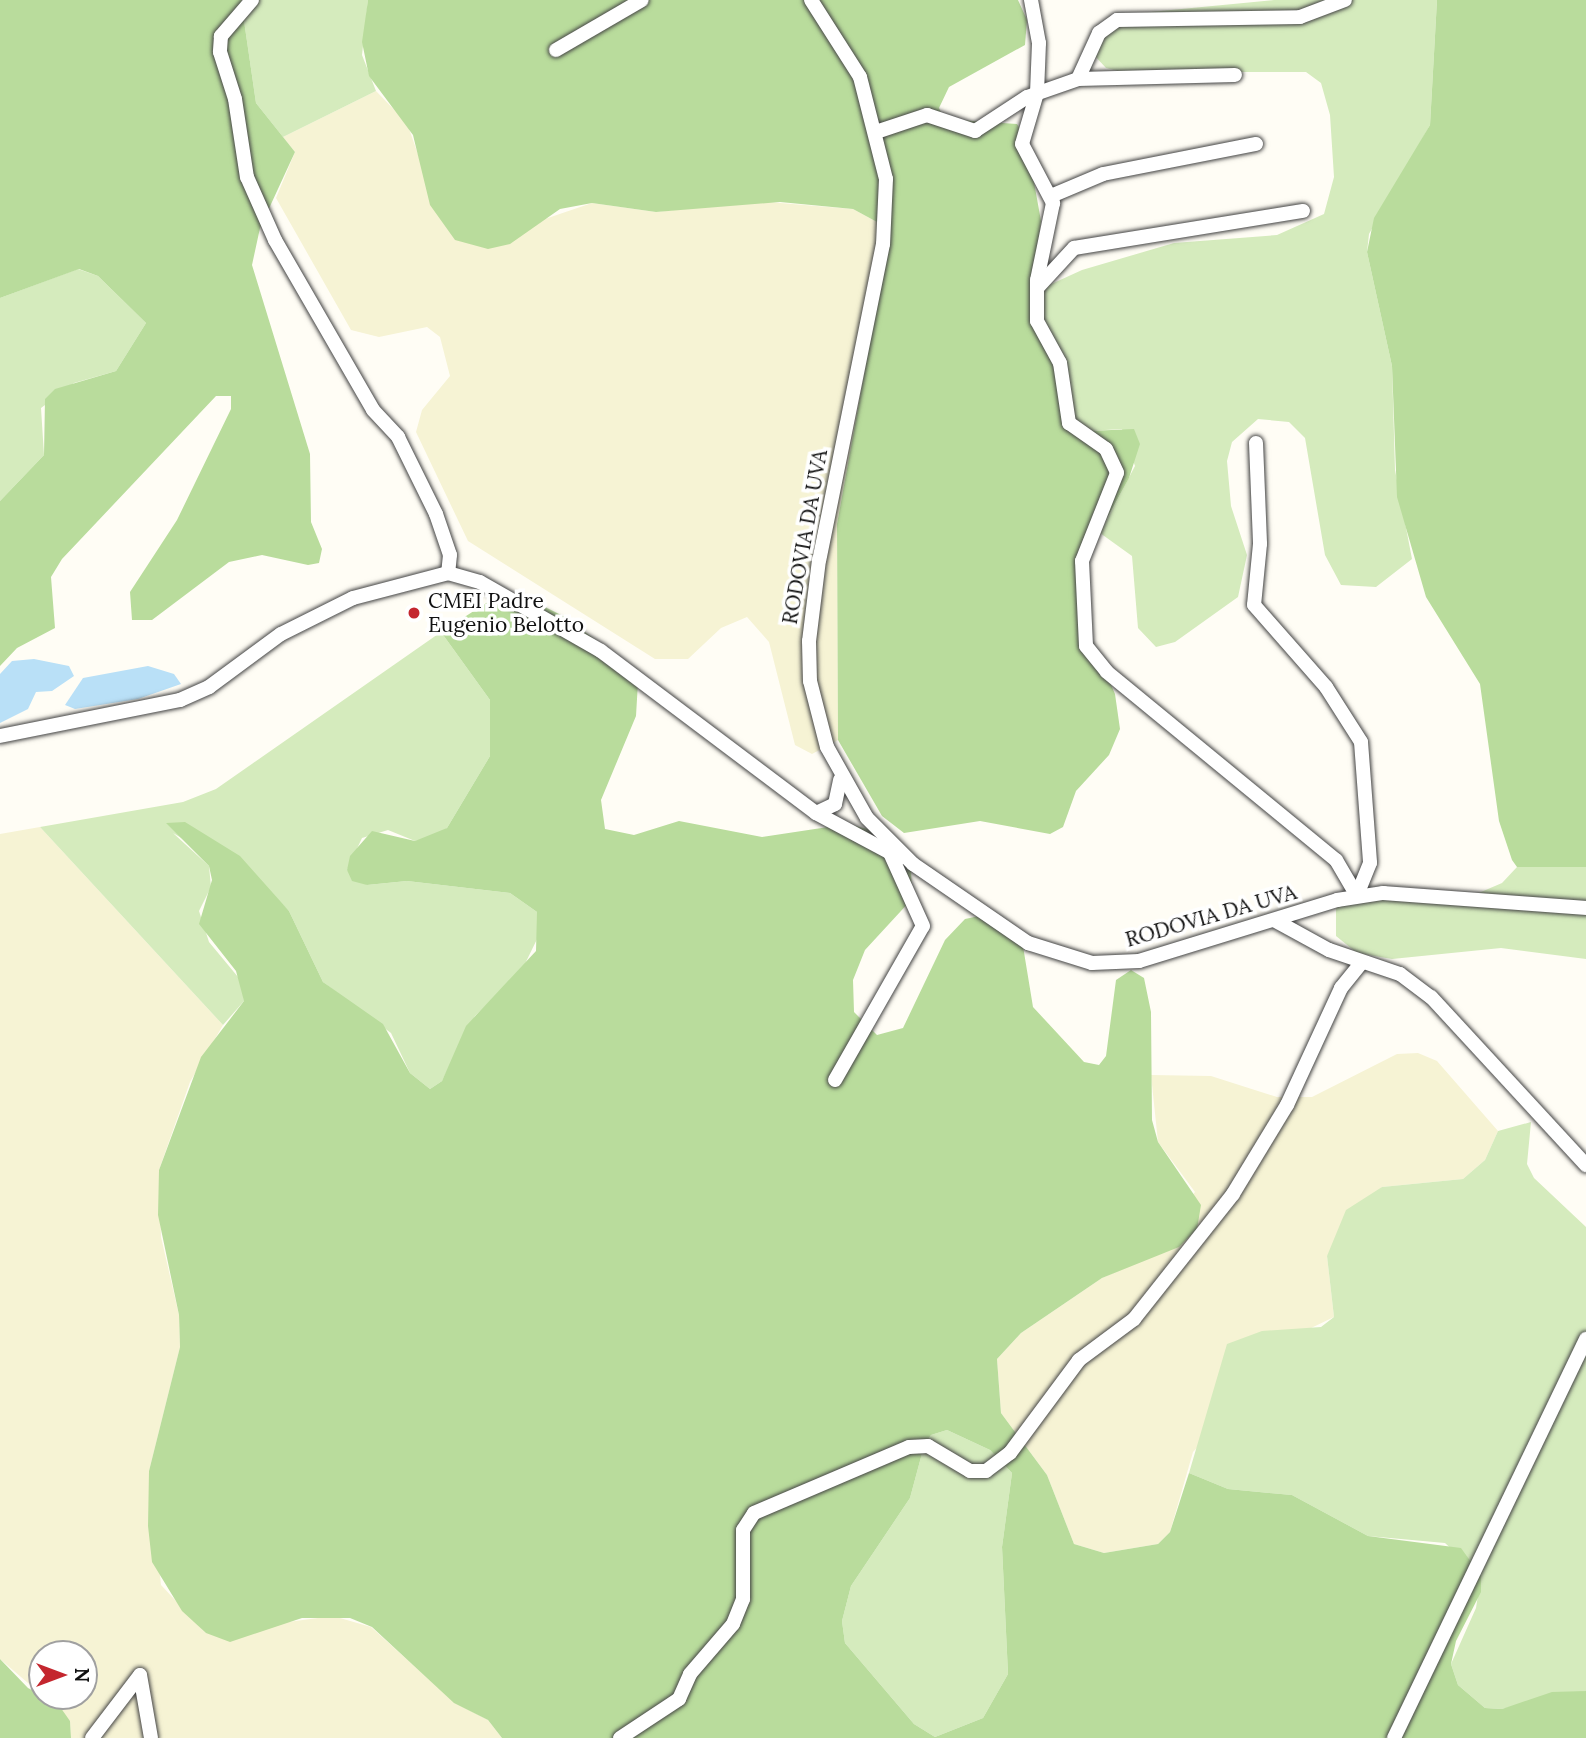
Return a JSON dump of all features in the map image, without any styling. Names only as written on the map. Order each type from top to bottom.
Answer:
[{"type":"street","points":[[252,0],[221,36],[220,52],[235,99],[247,177],[263,216],[373,410],[398,438],[436,514],[450,555],[448,573]]},
{"type":"street","points":[[556,50],[642,0]]},
{"type":"street","name":"RODOVIA DA UVA","points":[[811,0],[851,58],[879,131],[887,194],[883,244],[818,560],[808,641],[816,714],[840,780],[867,818],[913,864],[1028,943],[1084,962],[1139,961],[1357,896],[1586,908]]},
{"type":"street","points":[[1031,0],[1039,43],[1037,93],[1022,144],[1051,196],[1036,290],[1037,321],[1060,363],[1069,423],[1106,449],[1118,473],[1082,561],[1089,654],[1336,860],[1357,896]]},
{"type":"street","points":[[1077,79],[1099,33],[1117,20],[1300,17],[1345,0]]},
{"type":"street","points":[[879,131],[927,115],[975,131],[1037,93],[1077,79],[1235,75]]},
{"type":"street","points":[[1051,196],[1103,174],[1256,144]]},
{"type":"street","points":[[1036,290],[1074,248],[1303,211]]},
{"type":"street","points":[[1256,443],[1260,544],[1254,605],[1326,687],[1361,742],[1370,863],[1357,896]]},
{"type":"street","points":[[0,736],[180,700],[209,687],[281,634],[354,598],[448,573],[480,582],[601,651],[816,813],[913,864]]},
{"type":"street","points":[[816,813],[835,804],[840,780]]},
{"type":"street","points":[[835,1080],[923,926],[890,853]]},
{"type":"street","points":[[1276,921],[1362,962],[1400,974],[1430,997],[1586,1165]]},
{"type":"street","points":[[620,1738],[679,1699],[690,1674],[733,1624],[743,1599],[743,1530],[754,1513],[909,1447],[928,1446],[970,1471],[986,1471],[1010,1453],[1079,1360],[1134,1320],[1233,1194],[1286,1105],[1341,988],[1362,962]]},
{"type":"street","points":[[1394,1738],[1586,1339]]},
{"type":"street","points":[[92,1738],[140,1675],[151,1738]]},
{"type":"shaded area","points":[[376,91],[407,123],[420,160],[545,219],[592,203],[656,212],[757,201],[853,209],[877,222],[882,238],[866,364],[837,524],[838,740],[812,754],[795,745],[769,642],[747,617],[721,628],[688,659],[655,659],[468,541],[416,432],[422,410],[450,376],[440,337],[427,327],[379,337],[351,330],[276,198],[295,152],[283,137]]},
{"type":"shaded area","points":[[40,827],[223,1025],[190,1082],[159,1170],[161,1237],[179,1315],[180,1347],[149,1471],[161,1585],[206,1633],[333,1616],[371,1627],[454,1702],[488,1720],[502,1738],[71,1738],[70,1721],[58,1710],[98,1710],[98,1640],[28,1640],[28,1683],[0,1659],[0,834]]},
{"type":"shaded area","points":[[1418,1053],[1437,1061],[1498,1131],[1485,1160],[1463,1179],[1382,1187],[1327,1256],[1334,1317],[1309,1329],[1193,1452],[1170,1532],[1158,1544],[1104,1553],[1074,1544],[1047,1475],[1001,1413],[997,1359],[1021,1333],[1102,1278],[1136,1263],[1195,1192],[1158,1142],[1151,1075],[1211,1076],[1277,1097],[1312,1097],[1397,1054]]},
{"type":"green space","points":[[0,0],[241,0],[256,103],[295,152],[260,228],[252,265],[310,454],[311,522],[322,549],[319,563],[308,565],[262,555],[229,562],[152,620],[132,620],[130,592],[177,520],[231,409],[231,396],[216,396],[62,559],[51,577],[55,628],[17,648],[0,666],[0,501],[44,455],[45,399],[55,389],[116,371],[146,323],[98,276],[79,269],[0,298]]},
{"type":"green space","points":[[241,0],[368,0],[362,55],[376,91],[283,137],[256,103]]},
{"type":"green space","points":[[368,0],[1018,0],[1027,20],[1025,45],[949,87],[939,108],[944,119],[1017,124],[1026,138],[1041,221],[1032,290],[1068,413],[1089,431],[1134,429],[1140,444],[1129,478],[1077,574],[1079,611],[1115,694],[1120,729],[1109,755],[1076,791],[1063,827],[1050,834],[980,821],[904,833],[882,816],[838,740],[837,524],[866,364],[882,238],[877,222],[853,209],[780,202],[656,212],[592,203],[560,209],[510,244],[488,249],[455,240],[430,205],[413,135],[369,76],[362,42]]},
{"type":"green space","points":[[1274,0],[1437,0],[1430,125],[1369,234],[1367,252],[1392,366],[1395,470],[1412,559],[1376,587],[1341,585],[1325,555],[1305,438],[1289,422],[1258,419],[1232,442],[1227,461],[1231,506],[1247,555],[1238,597],[1175,642],[1156,647],[1138,628],[1132,556],[1100,533],[1135,466],[1122,429],[1089,431],[1075,423],[1033,309],[1047,286],[1082,270],[1174,243],[1277,235],[1324,214],[1334,177],[1330,115],[1321,83],[1306,72],[1122,72],[1106,68],[1094,55],[1094,45],[1119,15]]},
{"type":"green space","points":[[1437,0],[1586,0],[1586,867],[1517,867],[1512,860],[1499,821],[1480,684],[1426,597],[1397,497],[1392,366],[1367,252],[1374,218],[1430,125]]},
{"type":"green space","points":[[78,269],[98,276],[146,323],[116,371],[74,383],[41,408],[44,455],[0,501],[0,298]]},
{"type":"green space","points":[[502,593],[521,595],[565,617],[621,659],[638,682],[636,716],[601,800],[605,829],[634,835],[679,821],[762,837],[848,824],[875,831],[911,869],[912,899],[865,950],[853,980],[854,1012],[877,1035],[903,1028],[945,940],[965,919],[984,915],[1021,934],[1033,1007],[1084,1062],[1099,1065],[1106,1056],[1116,980],[1131,970],[1144,978],[1151,1012],[1152,1120],[1158,1142],[1201,1205],[1197,1229],[1179,1247],[1102,1278],[1021,1333],[997,1359],[1001,1413],[1047,1475],[1074,1544],[1104,1553],[1158,1544],[1170,1532],[1189,1473],[1228,1489],[1292,1495],[1368,1536],[1461,1548],[1481,1576],[1481,1592],[1456,1641],[1451,1664],[1458,1685],[1485,1708],[1502,1709],[1552,1692],[1586,1691],[1586,1738],[502,1738],[488,1720],[454,1703],[372,1627],[350,1618],[302,1618],[230,1642],[206,1633],[182,1611],[152,1562],[148,1526],[149,1471],[180,1347],[179,1315],[158,1215],[159,1170],[201,1057],[244,1001],[236,971],[199,924],[212,880],[209,866],[166,823],[185,822],[240,856],[289,911],[323,982],[383,1024],[410,1073],[430,1089],[442,1081],[466,1026],[536,951],[537,912],[510,893],[407,881],[367,885],[352,881],[347,870],[350,856],[372,831],[415,841],[447,828],[490,756],[490,700],[441,632]],"holes":[[[947,1430],[990,1450],[1012,1473],[1002,1547],[1008,1674],[983,1718],[935,1737],[914,1724],[845,1643],[842,1621],[851,1586],[910,1498],[924,1446],[931,1435]]]},
{"type":"green space","points":[[441,632],[490,700],[490,756],[447,828],[432,839],[415,841],[388,830],[362,838],[347,870],[367,885],[407,881],[510,893],[537,912],[541,931],[521,972],[475,1016],[442,1081],[430,1089],[410,1073],[391,1033],[323,982],[289,911],[267,889],[173,833],[209,866],[211,887],[199,911],[209,942],[243,983],[244,1001],[223,1025],[40,827],[183,802],[216,789]]},
{"type":"green space","points":[[1517,867],[1586,867],[1586,959],[1501,948],[1392,959],[1357,953],[1336,936],[1336,908],[1368,889],[1474,895],[1502,883]]},
{"type":"green space","points":[[1531,1122],[1527,1164],[1534,1178],[1586,1227],[1586,1691],[1502,1709],[1485,1708],[1458,1685],[1451,1664],[1476,1608],[1481,1576],[1445,1543],[1368,1536],[1292,1495],[1228,1489],[1189,1473],[1227,1344],[1262,1331],[1321,1327],[1334,1317],[1327,1256],[1346,1210],[1382,1187],[1463,1179],[1485,1160],[1498,1131]]},
{"type":"green space","points":[[947,1430],[990,1450],[1012,1473],[1002,1547],[1008,1674],[983,1718],[935,1737],[914,1724],[845,1643],[842,1621],[851,1586],[910,1498],[924,1446],[931,1435]]},
{"type":"green space","points":[[0,1659],[28,1688],[28,1710],[62,1710],[70,1721],[71,1738],[0,1738]]},
{"type":"water","points":[[34,659],[69,666],[74,676],[52,691],[36,692],[28,709],[0,723],[0,674],[12,661]]},
{"type":"water","points":[[148,666],[174,674],[181,684],[138,699],[75,709],[65,705],[83,678]]},
{"type":"place","name":"CMEI Padre Eugenio Belotto","points":[[414,613]]}]
